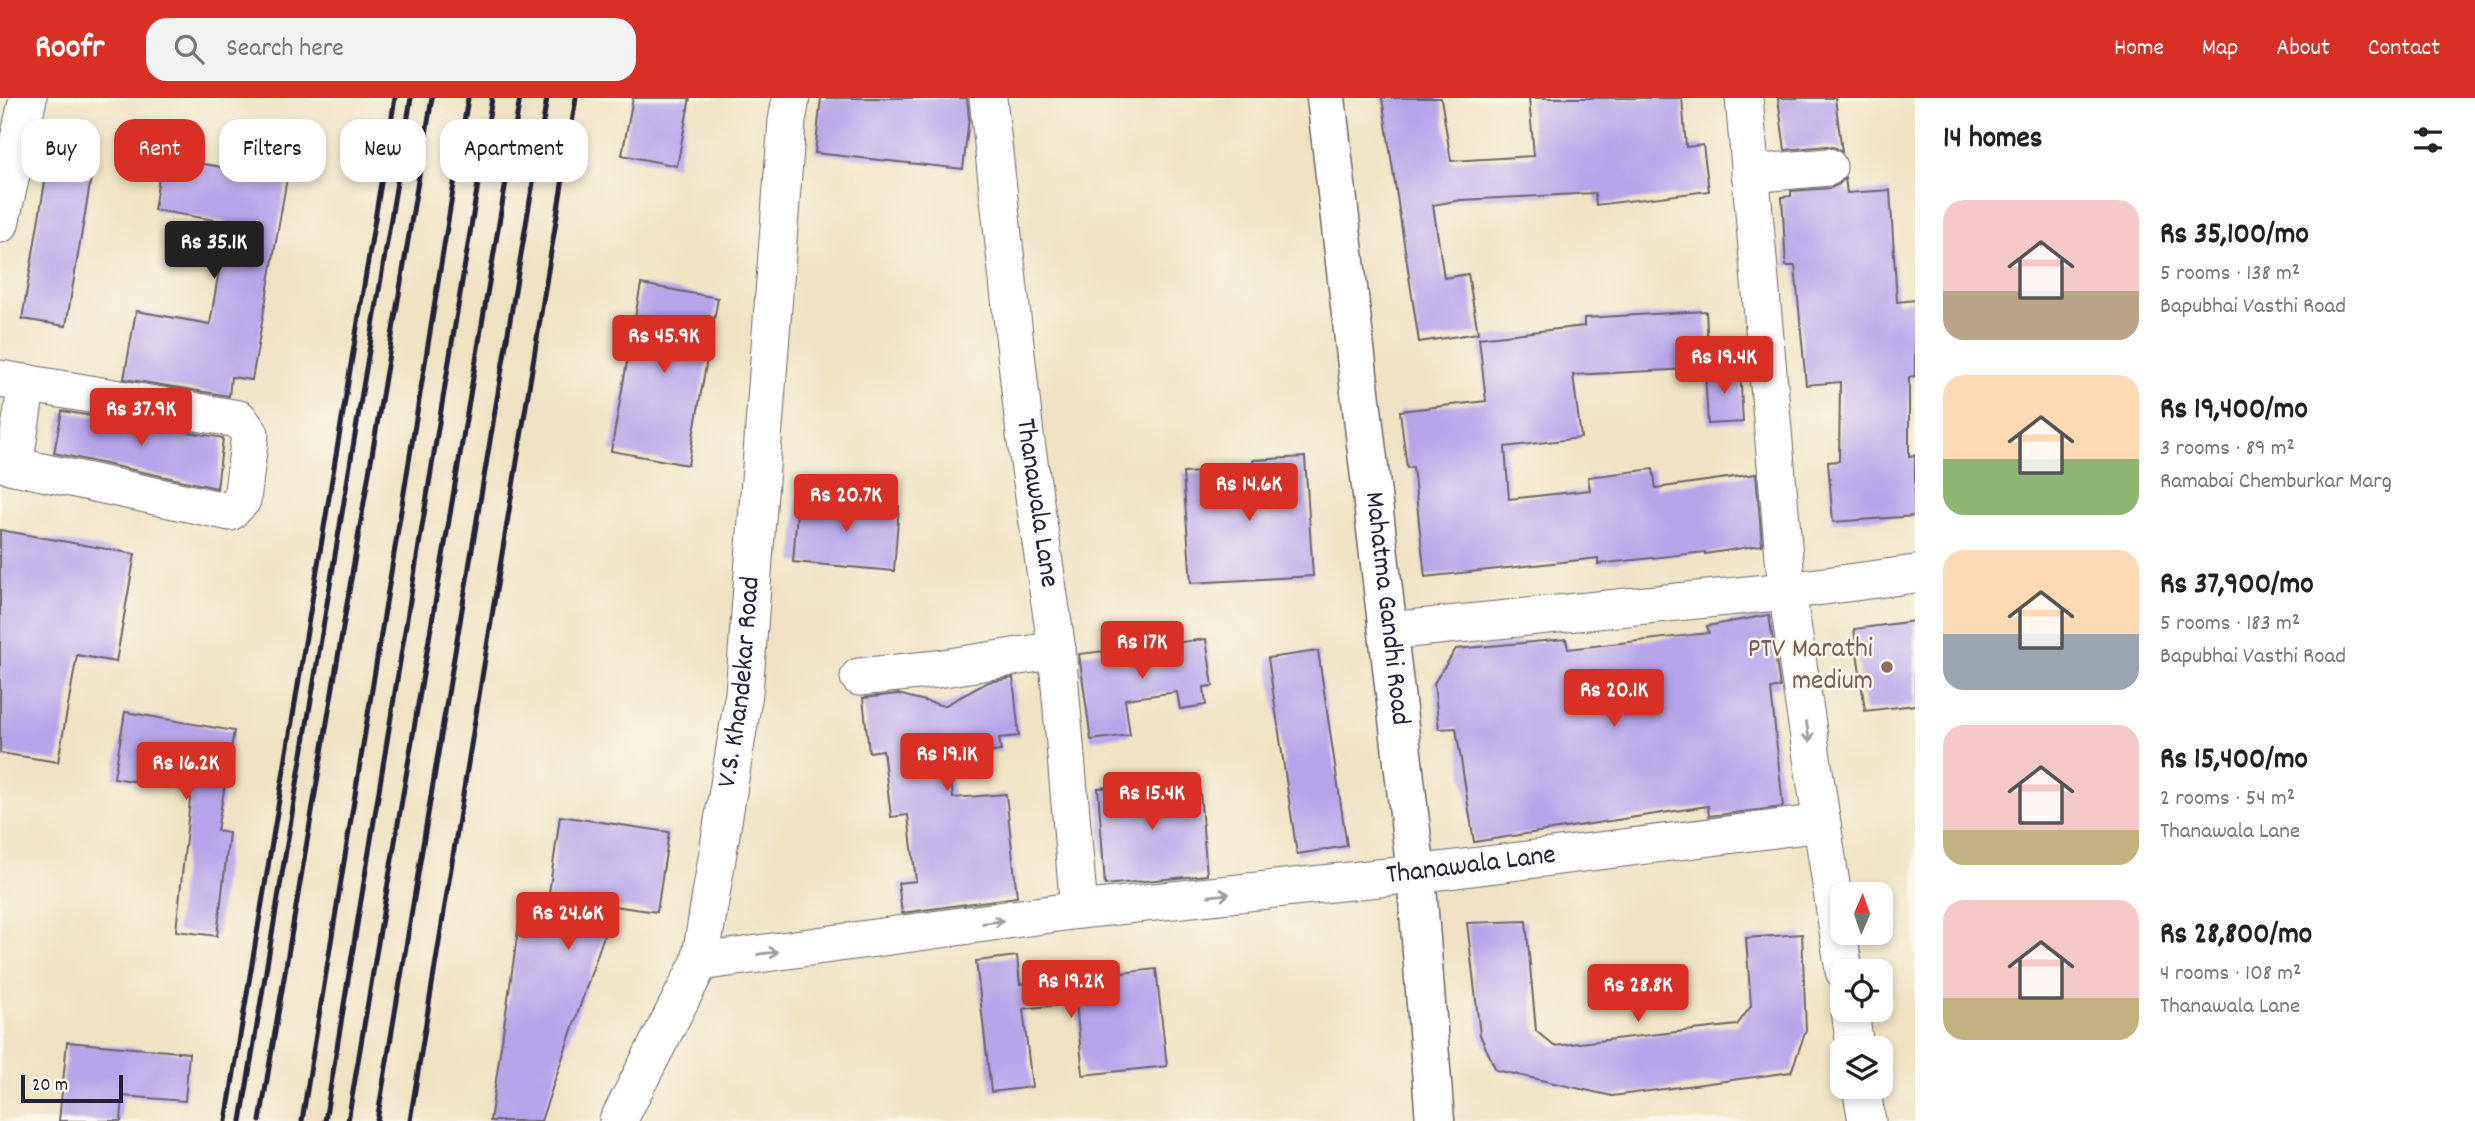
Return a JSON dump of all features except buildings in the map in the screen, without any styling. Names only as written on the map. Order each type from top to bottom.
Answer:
[{"type":"street","points":[[0,224],[28,98]]},
{"type":"street","name":"V.S. Khandekar Road","points":[[618,1121],[700,962],[744,693],[787,121],[791,98]]},
{"type":"street","name":"Thanawala Lane","points":[[988,98],[1025,435],[1057,650],[1079,910]]},
{"type":"street","name":"Mahatma Gandhi Road","points":[[1326,98],[1416,874],[1435,1121]]},
{"type":"street","points":[[1744,98],[1764,173],[1787,591],[1842,959]]},
{"type":"street","points":[[1764,173],[1772,127]]},
{"type":"street","points":[[1764,173],[1828,167]]},
{"type":"street","points":[[13,381],[239,419],[250,433],[242,500],[230,512],[7,464],[13,381]]},
{"type":"street","points":[[1388,631],[1787,591],[1915,574]]},
{"type":"street","points":[[859,677],[937,669],[1057,650]]},
{"type":"street","name":"Thanawala Lane","points":[[700,962],[1079,910],[1416,874],[1822,823]]},
{"type":"street","points":[[1863,1099],[1867,1121]]},
{"type":"railway","points":[[226,1121],[395,98]]},
{"type":"railway","points":[[241,1121],[411,98]]},
{"type":"railway","points":[[260,1121],[432,98]]},
{"type":"railway","points":[[302,1121],[468,98]]},
{"type":"railway","points":[[325,1121],[492,98]]},
{"type":"railway","points":[[348,1121],[520,98]]},
{"type":"railway","points":[[377,1121],[547,98]]},
{"type":"railway","points":[[410,1121],[576,98]]},
{"type":"place","name":"PTV Marathi medium","points":[[1887,667]]}]
